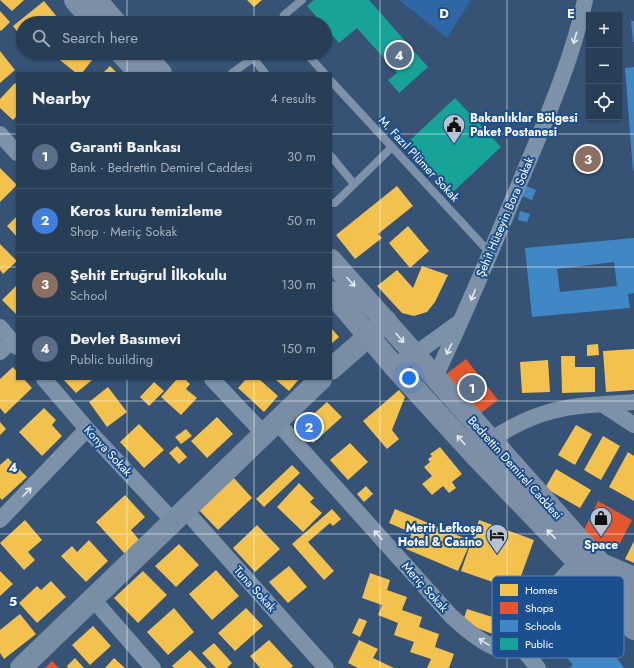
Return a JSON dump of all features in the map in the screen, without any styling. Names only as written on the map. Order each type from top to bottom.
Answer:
[{"type":"main road","points":[[75,0],[89,16]]},
{"type":"main road","points":[[96,0],[110,16]]},
{"type":"main road","points":[[128,60],[138,72]]},
{"type":"main road","points":[[149,60],[160,72]]},
{"type":"main road","name":"Bedrettin Demirel Caddesi","points":[[332,261],[491,440],[589,559],[600,576]]},
{"type":"main road","name":"Bedrettin Demirel Caddesi","points":[[332,293],[475,455],[606,576]]},
{"type":"main road","points":[[589,559],[634,578]]},
{"type":"main road","name":"Bedrettin Demirel Caddesi","points":[[624,595],[634,605]]},
{"type":"main road","name":"Bedrettin Demirel Caddesi","points":[[624,613],[634,629]]},
{"type":"street","name":"Şehit Hüseyin Bora Sokak","points":[[435,377],[462,320],[571,52],[585,0]]},
{"type":"street","points":[[0,134],[16,152]]},
{"type":"street","points":[[332,370],[382,351],[415,355],[462,320]]},
{"type":"street","points":[[382,351],[386,321]]},
{"type":"street","points":[[0,327],[14,344],[0,352]]},
{"type":"street","name":"Konya Sokak","points":[[45,380],[87,429],[179,515]]},
{"type":"street","name":"Meriç Sokak","points":[[213,380],[270,427],[451,616],[468,632],[492,647]]},
{"type":"street","points":[[22,668],[92,598],[320,380]]},
{"type":"street","points":[[491,440],[520,422],[540,414],[571,406],[634,402]]},
{"type":"street","points":[[602,404],[634,425]]},
{"type":"street","points":[[0,520],[87,429]]},
{"type":"street","name":"Tuna Sokak","points":[[179,515],[326,668]]},
{"type":"street","points":[[568,576],[589,559]]},
{"type":"street","points":[[92,598],[153,668]]},
{"type":"street","points":[[530,658],[538,668]]},
{"type":"lane","points":[[284,16],[302,0]]},
{"type":"lane","points":[[233,72],[249,60]]},
{"type":"lane","points":[[258,60],[264,72]]},
{"type":"lane","points":[[312,60],[323,72]]},
{"type":"lane","name":"M. Fazıl Plümer Sokak","points":[[332,82],[490,253]]},
{"type":"lane","points":[[332,203],[335,203],[392,147]]},
{"type":"lane","points":[[332,157],[354,184]]},
{"type":"shaded area","points":[[399,0],[471,0],[447,38]]},
{"type":"building: Homes","points":[[0,0],[24,0],[12,11]]},
{"type":"building: Homes","points":[[247,0],[262,0],[254,7]]},
{"type":"building: Homes","points":[[44,1],[56,16],[25,16]]},
{"type":"building: Homes","points":[[0,11],[10,22],[1,31],[0,30]]},
{"type":"building: Homes","points":[[0,51],[15,70],[0,83]]},
{"type":"building: Homes","points":[[60,60],[92,60],[83,72],[75,72]]},
{"type":"building: Homes","points":[[110,66],[116,72],[104,72]]},
{"type":"building: Homes","points":[[15,83],[16,84],[16,117],[13,120],[0,108],[0,99]]},
{"type":"building: Homes","points":[[0,168],[16,184],[16,186],[0,202]]},
{"type":"building: Homes","points":[[397,186],[413,206],[378,234],[382,238],[355,259],[336,235]]},
{"type":"building: Homes","points":[[16,217],[16,236],[7,226]]},
{"type":"building: Homes","points":[[408,226],[429,251],[410,268],[389,243]]},
{"type":"building: Homes","points":[[0,244],[16,260],[16,262],[3,274],[0,270]]},
{"type":"building: Homes","points":[[422,266],[448,275],[435,302],[427,312],[414,316],[402,313],[377,286],[397,270],[413,288]]},
{"type":"building: Homes","points":[[16,286],[16,314],[2,300]]},
{"type":"building: Homes","points":[[332,329],[339,337],[332,343]]},
{"type":"building: Homes","points":[[598,344],[599,355],[587,356],[587,345]]},
{"type":"building: Homes","points":[[634,349],[634,390],[606,392],[603,351]]},
{"type":"building: Homes","points":[[561,356],[575,356],[575,367],[595,367],[595,392],[562,393]]},
{"type":"building: Homes","points":[[548,360],[550,392],[522,393],[520,362]]},
{"type":"building: Homes","points":[[13,367],[16,371],[16,380],[25,380],[32,388],[5,414],[0,408],[0,379]]},
{"type":"building: Homes","points":[[64,380],[92,380],[76,393]]},
{"type":"building: Homes","points":[[176,380],[186,380],[190,384],[186,389],[197,398],[181,415],[161,397]]},
{"type":"building: Homes","points":[[245,380],[260,380],[278,396],[264,412],[238,388]]},
{"type":"building: Homes","points":[[276,380],[298,380],[289,391]]},
{"type":"building: Homes","points":[[154,382],[164,391],[149,406],[140,397]]},
{"type":"building: Homes","points":[[108,387],[127,412],[107,427],[89,402]]},
{"type":"building: Homes","points":[[399,390],[405,397],[392,430],[399,439],[387,449],[363,421]]},
{"type":"building: Homes","points":[[327,402],[342,417],[313,443],[298,428]]},
{"type":"building: Homes","points":[[44,408],[56,420],[52,425],[62,436],[42,456],[19,432]]},
{"type":"building: Homes","points":[[217,417],[233,434],[207,458],[191,441]]},
{"type":"building: Homes","points":[[0,422],[6,429],[0,435]]},
{"type":"building: Homes","points":[[139,424],[164,450],[144,468],[120,442]]},
{"type":"building: Homes","points":[[576,425],[592,434],[575,465],[558,455]]},
{"type":"building: Homes","points":[[186,429],[192,436],[181,444],[175,437]]},
{"type":"building: Homes","points":[[603,436],[620,446],[601,480],[584,470]]},
{"type":"building: Homes","points":[[350,443],[368,462],[348,480],[330,460]]},
{"type":"building: Homes","points":[[177,446],[187,457],[179,464],[169,453]]},
{"type":"building: Homes","points":[[440,447],[462,474],[452,482],[456,488],[449,493],[443,486],[432,495],[422,484],[432,476],[424,467],[430,462],[428,459],[432,456],[430,454]]},
{"type":"building: Homes","points":[[628,452],[634,456],[634,501],[609,487]]},
{"type":"building: Homes","points":[[8,458],[27,477],[2,500],[0,498],[0,465]]},
{"type":"building: Homes","points":[[292,465],[300,473],[264,507],[256,499]]},
{"type":"building: Homes","points":[[556,469],[591,490],[580,508],[545,488]]},
{"type":"building: Homes","points":[[234,478],[252,498],[218,530],[199,510]]},
{"type":"building: Homes","points":[[299,483],[314,498],[310,502],[322,513],[303,532],[277,507]]},
{"type":"building: Homes","points":[[366,486],[373,494],[364,502],[357,494]]},
{"type":"building: Homes","points":[[125,495],[145,517],[131,530],[140,541],[125,554],[96,522]]},
{"type":"building: Homes","points":[[332,509],[341,519],[333,526],[330,523],[308,542],[334,571],[324,580],[292,544]]},
{"type":"building: Homes","points":[[395,509],[471,541],[458,571],[406,549],[412,533],[389,523]]},
{"type":"building: Homes","points":[[25,520],[42,540],[28,552],[35,560],[24,570],[0,543]]},
{"type":"building: Homes","name":"Merit Lefkoşa Hotel & Casino","points":[[479,520],[534,540],[521,576],[492,576],[492,582],[461,571]]},
{"type":"building: Homes","points":[[257,525],[280,549],[255,572],[233,548]]},
{"type":"building: Homes","points":[[89,540],[108,561],[86,582],[61,556],[72,546],[77,552]]},
{"type":"building: Homes","points":[[634,541],[634,563],[625,559]]},
{"type":"building: Homes","points":[[179,544],[199,565],[176,587],[155,566]]},
{"type":"building: Homes","points":[[289,566],[307,587],[288,603],[269,582]]},
{"type":"building: Homes","points":[[216,570],[239,596],[212,620],[189,594]]},
{"type":"building: Homes","points":[[0,571],[13,584],[0,596]]},
{"type":"building: Homes","points":[[143,571],[167,595],[138,623],[114,598]]},
{"type":"building: Homes","points":[[370,573],[390,580],[387,590],[407,597],[402,610],[422,617],[419,627],[439,634],[435,647],[454,654],[449,668],[427,668],[431,659],[410,652],[414,642],[394,635],[398,623],[378,615],[382,605],[362,598]]},
{"type":"building: Homes","points":[[51,581],[66,597],[37,623],[19,603],[37,586],[41,590]]},
{"type":"building: Homes","points":[[174,608],[194,632],[168,655],[147,632]]},
{"type":"building: Homes","points":[[246,608],[263,626],[235,651],[218,633]]},
{"type":"building: Homes","points":[[467,609],[492,617],[492,633],[477,628],[464,618]]},
{"type":"building: Homes","points":[[20,614],[36,634],[4,659],[0,653],[0,630]]},
{"type":"building: Homes","points":[[359,618],[367,621],[360,637],[352,633]]},
{"type":"building: Homes","points":[[93,626],[111,646],[90,665],[72,645]]},
{"type":"building: Homes","points":[[269,640],[293,666],[291,668],[260,668],[250,656]]},
{"type":"building: Homes","points":[[359,640],[378,649],[373,658],[394,668],[358,668],[348,663]]},
{"type":"building: Homes","points":[[214,643],[232,663],[227,668],[216,668],[202,653]]},
{"type":"building: Homes","points":[[190,650],[207,668],[174,668],[172,666]]},
{"type":"building: Homes","points":[[75,658],[84,668],[68,668],[67,666]]},
{"type":"building: Homes","points":[[114,658],[125,668],[105,668]]},
{"type":"building: Shops","points":[[466,359],[498,400],[477,416],[445,375]]},
{"type":"building: Shops","points":[[598,501],[632,520],[616,551],[582,534]]},
{"type":"building: Shops","points":[[52,661],[59,668],[45,668]]},
{"type":"building: Schools","points":[[631,21],[634,21],[634,42],[633,42]]},
{"type":"building: Schools","points":[[634,67],[634,171],[633,171],[625,68]]},
{"type":"building: Schools","points":[[526,186],[536,190],[532,200],[522,196]]},
{"type":"building: Schools","points":[[520,211],[530,214],[527,222],[518,220]]},
{"type":"building: Schools","points":[[634,238],[634,293],[628,294],[630,308],[532,317],[525,248]],"holes":[[[614,262],[617,286],[560,292],[557,269]]]},
{"type":"building: Schools","points":[[567,658],[617,658],[624,668],[569,668],[573,665]]},
{"type":"building: Public","points":[[314,0],[369,0],[428,67],[399,93],[388,80],[397,73],[357,28],[339,43],[332,35],[332,16],[316,16],[307,6]]},
{"type":"building: Public","name":"Bakanlıklar Bölgesi Paket Postanesi","points":[[455,98],[501,147],[453,192],[407,143]]},
{"type":"place","name":"Devlet Basımevi","points":[[399,55]]},
{"type":"place","name":"Bakanlıklar Bölgesi Paket Postanesi","points":[[454,144]]},
{"type":"place","name":"Şehit Ertuğrul İlkokulu","points":[[588,159]]},
{"type":"place","name":"Garanti Bankası","points":[[472,388]]},
{"type":"place","name":"Keros kuru temizleme","points":[[309,427]]},
{"type":"place","name":"Space","points":[[601,538]]},
{"type":"place","name":"Merit Lefkoşa Hotel & Casino","points":[[497,554]]}]
